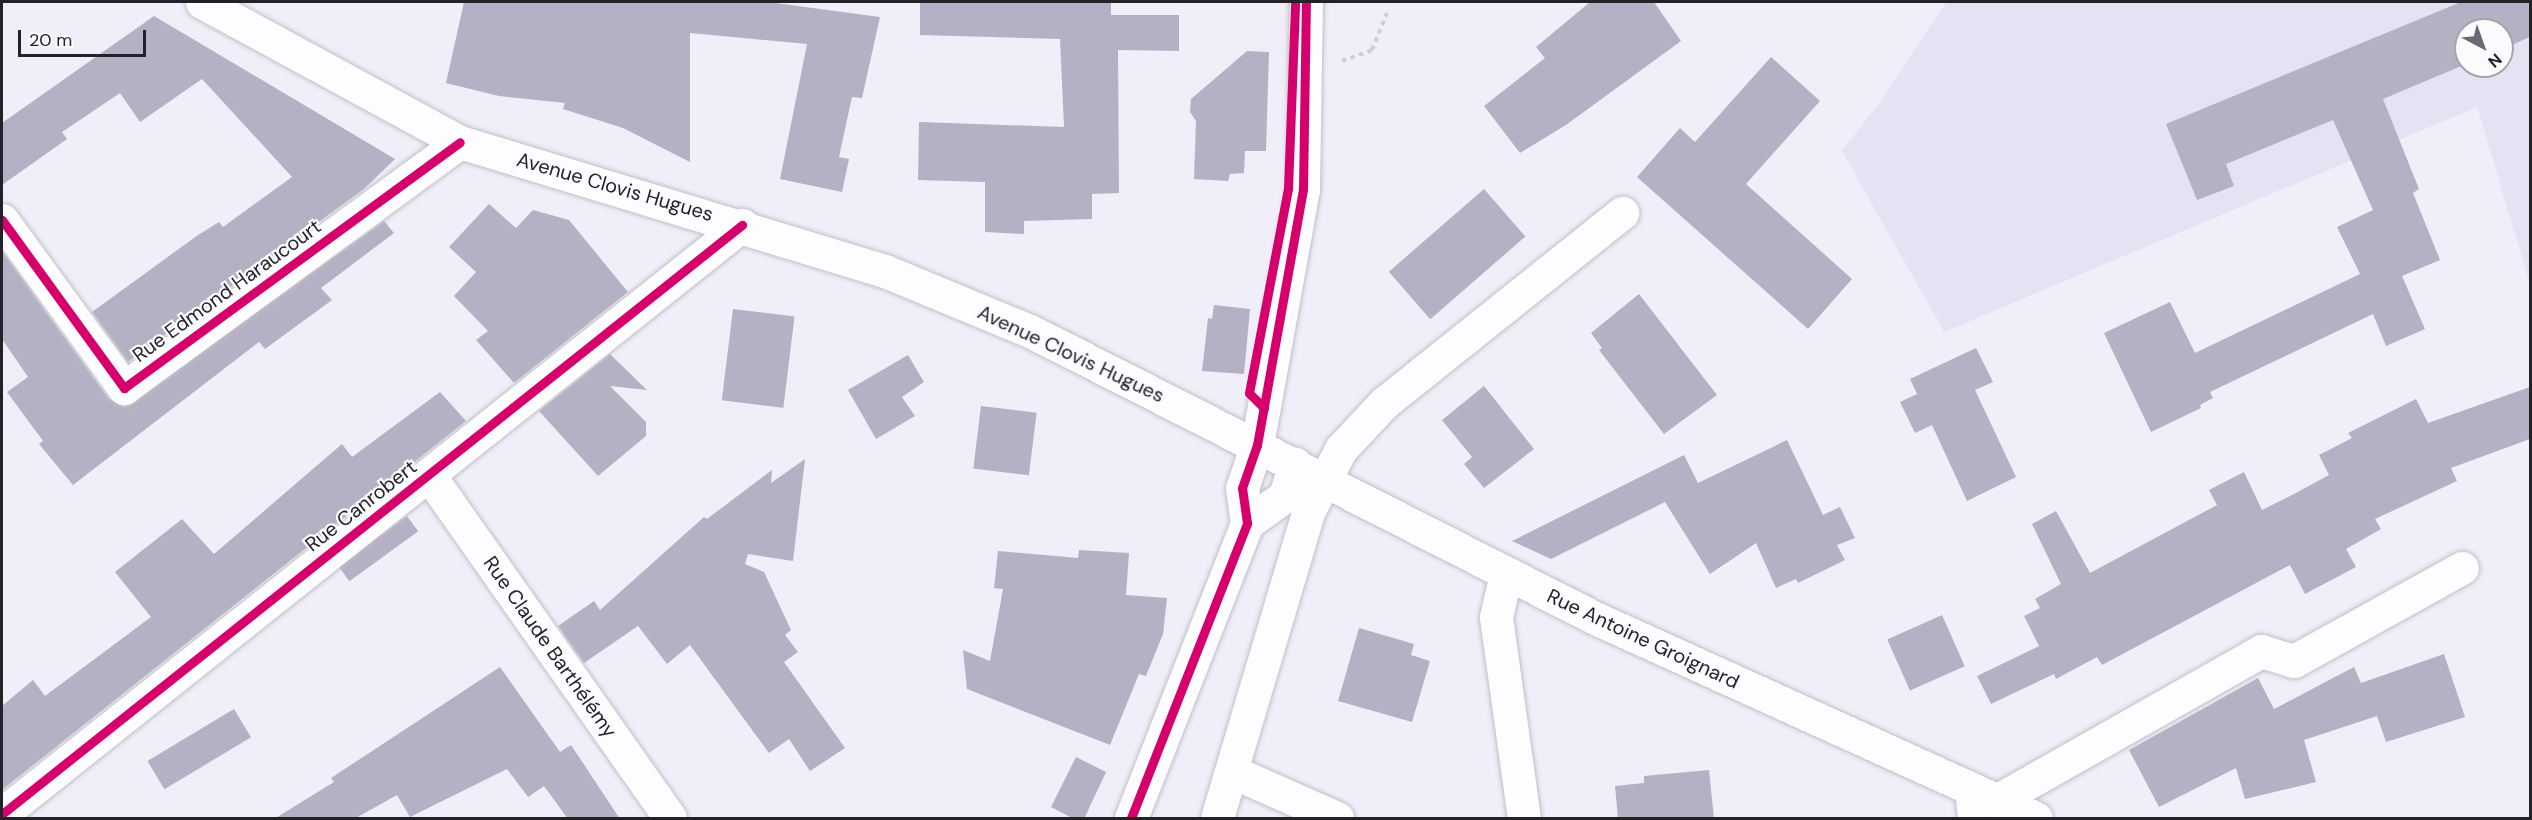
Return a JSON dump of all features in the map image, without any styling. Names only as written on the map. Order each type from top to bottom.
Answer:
[{"type":"street","name":"Avenue Clovis Hugues","points":[[202,2],[247,24],[303,58],[460,142],[742,225],[885,271],[1030,331],[1257,445]]},
{"type":"street","name":"Avenue Clovis Hugues","points":[[219,2],[247,24]]},
{"type":"street","points":[[1131,819],[1247,523],[1242,488],[1257,445],[1304,189],[1306,2]]},
{"type":"street","name":"Rue Edmond Haraucourt","points":[[2,220],[124,388],[460,142]]},
{"type":"street","points":[[1216,819],[1233,772],[1308,512],[1341,448],[1384,403],[1622,213]]},
{"type":"street","name":"Rue Canrobert","points":[[2,814],[742,225]]},
{"type":"street","name":"Rue Antoine Groignard","points":[[1257,445],[1506,574],[1980,803],[2036,819]]},
{"type":"street","points":[[1247,523],[1286,496],[1295,464]]},
{"type":"street","name":"Rue Claude Barthélémy","points":[[429,475],[670,819]]},
{"type":"street","points":[[1980,803],[2261,651],[2294,660],[2462,568]]},
{"type":"street","points":[[1506,574],[1496,616],[1524,819]]},
{"type":"street","points":[[1233,772],[1337,819]]},
{"type":"shaded area","points":[[1946,2],[2530,2],[2530,284],[2477,107],[1944,332],[1842,151],[1880,102]]},
{"type":"building","points":[[464,2],[768,2],[880,17],[862,98],[852,97],[839,157],[849,159],[842,192],[780,179],[807,44],[690,33],[690,162],[623,128],[563,109],[565,103],[499,96],[446,83]]},
{"type":"building","points":[[920,2],[1111,2],[1111,15],[1179,15],[1179,51],[1118,50],[1119,193],[1092,194],[1092,219],[1024,221],[1024,234],[985,232],[985,182],[918,180],[919,122],[1064,127],[1060,39],[920,35]]},
{"type":"building","points":[[1590,2],[1654,2],[1681,41],[1566,125],[1520,153],[1484,106],[1545,58],[1536,47]]},
{"type":"building","points":[[2461,2],[2530,2],[2530,37],[2514,44],[2514,18],[2454,18],[2454,69],[2383,99],[2419,189],[2413,193],[2440,260],[2402,276],[2425,329],[2386,346],[2373,314],[2210,392],[2213,398],[2200,405],[2201,408],[2151,432],[2104,333],[2170,302],[2195,353],[2360,274],[2337,227],[2373,210],[2333,120],[2226,164],[2234,186],[2197,200],[2166,124]]},
{"type":"building","points":[[154,16],[395,159],[364,189],[128,362],[92,312],[198,235],[219,222],[223,227],[292,177],[202,79],[140,122],[120,93],[62,132],[67,139],[2,185],[2,123]]},
{"type":"building","points":[[1247,51],[1269,52],[1266,151],[1245,151],[1244,173],[1230,174],[1228,181],[1194,179],[1196,121],[1190,112],[1191,99]]},
{"type":"building","points":[[1771,57],[1820,101],[1746,184],[1852,279],[1808,329],[1637,177],[1680,128],[1695,142]]},
{"type":"building","points":[[1484,189],[1525,237],[1430,319],[1389,272]]},
{"type":"building","points":[[489,204],[516,228],[533,210],[569,220],[628,292],[514,383],[476,340],[488,331],[454,296],[476,272],[449,247]]},
{"type":"building","points":[[384,221],[394,233],[321,288],[332,300],[265,349],[259,342],[73,485],[39,444],[43,441],[7,392],[28,377],[2,339],[2,251],[109,399],[125,407]]},
{"type":"building","points":[[1639,294],[1717,395],[1664,434],[1599,350],[1602,348],[1591,333]]},
{"type":"building","points":[[1214,305],[1250,309],[1244,374],[1202,371],[1208,318],[1212,319]]},
{"type":"building","points":[[733,309],[795,317],[783,408],[722,400]]},
{"type":"building","points":[[1976,348],[1993,382],[1975,390],[2016,477],[1967,501],[1932,425],[1915,433],[1900,402],[1917,394],[1910,379]]},
{"type":"building","points":[[610,354],[647,390],[610,386],[646,422],[646,436],[598,476],[539,411]]},
{"type":"building","points":[[908,355],[924,382],[902,397],[915,416],[876,439],[848,390]]},
{"type":"building","points":[[1484,386],[1534,449],[1484,488],[1464,464],[1472,457],[1442,420]]},
{"type":"building","points":[[2530,387],[2530,439],[2451,468],[2457,481],[2375,519],[2381,529],[2346,549],[2356,567],[2305,594],[2290,565],[2102,665],[2097,657],[2056,679],[2054,674],[1991,704],[1977,676],[2039,646],[2024,616],[2040,608],[2035,599],[2061,584],[2032,524],[2056,511],[2090,573],[2217,505],[2209,490],[2244,472],[2262,510],[2294,494],[2329,475],[2319,455],[2352,438],[2348,433],[2416,399],[2428,423]]},
{"type":"building","points":[[440,392],[466,421],[2,790],[2,706],[33,680],[45,696],[151,617],[115,572],[182,519],[214,554],[342,444],[352,457]]},
{"type":"building","points":[[981,406],[1037,413],[1029,475],[973,469]]},
{"type":"building","points":[[1787,440],[1823,515],[1840,507],[1855,538],[1837,545],[1845,560],[1798,583],[1796,579],[1776,588],[1756,543],[1710,574],[1665,502],[1551,559],[1512,541],[1684,455],[1698,483]]},
{"type":"building","points":[[805,459],[793,561],[748,554],[745,564],[764,572],[791,630],[785,635],[798,652],[784,662],[845,748],[810,771],[789,739],[769,753],[690,645],[667,664],[638,626],[584,663],[558,626],[594,601],[600,610],[704,517],[707,519],[772,470],[771,483]]},
{"type":"building","points":[[407,516],[418,531],[349,581],[338,566]]},
{"type":"building","points":[[1079,550],[1129,553],[1126,595],[1167,598],[1163,634],[1146,676],[1139,674],[1110,745],[967,689],[963,650],[990,661],[1003,589],[994,588],[998,551],[1078,558]]},
{"type":"building","points":[[1942,615],[1965,666],[1910,691],[1887,639]]},
{"type":"building","points":[[1359,628],[1414,644],[1411,655],[1430,661],[1412,722],[1338,701]]},
{"type":"building","points":[[2444,654],[2465,717],[2386,742],[2377,716],[2304,740],[2316,782],[2245,799],[2236,768],[2159,807],[2129,750],[2258,678],[2274,709],[2354,667],[2361,683]]},
{"type":"building","points":[[500,667],[560,752],[571,745],[620,819],[568,819],[544,786],[528,797],[507,769],[410,817],[397,795],[354,819],[274,819],[334,782],[331,778]]},
{"type":"building","points":[[234,709],[251,737],[164,789],[147,761]]},
{"type":"building","points":[[1076,757],[1106,772],[1084,819],[1074,819],[1051,807]]},
{"type":"building","points":[[1709,770],[1714,819],[1618,819],[1615,786],[1644,783],[1644,776]]},
{"type":"cycle path","points":[[1264,408],[1249,393],[1288,188],[1295,2]]},
{"type":"cycle path","points":[[1131,818],[1247,523],[1242,488],[1257,445],[1303,189],[1306,2]]},
{"type":"cycle path","points":[[2,220],[124,388],[460,142]]},
{"type":"cycle path","points":[[2,814],[742,225]]}]
